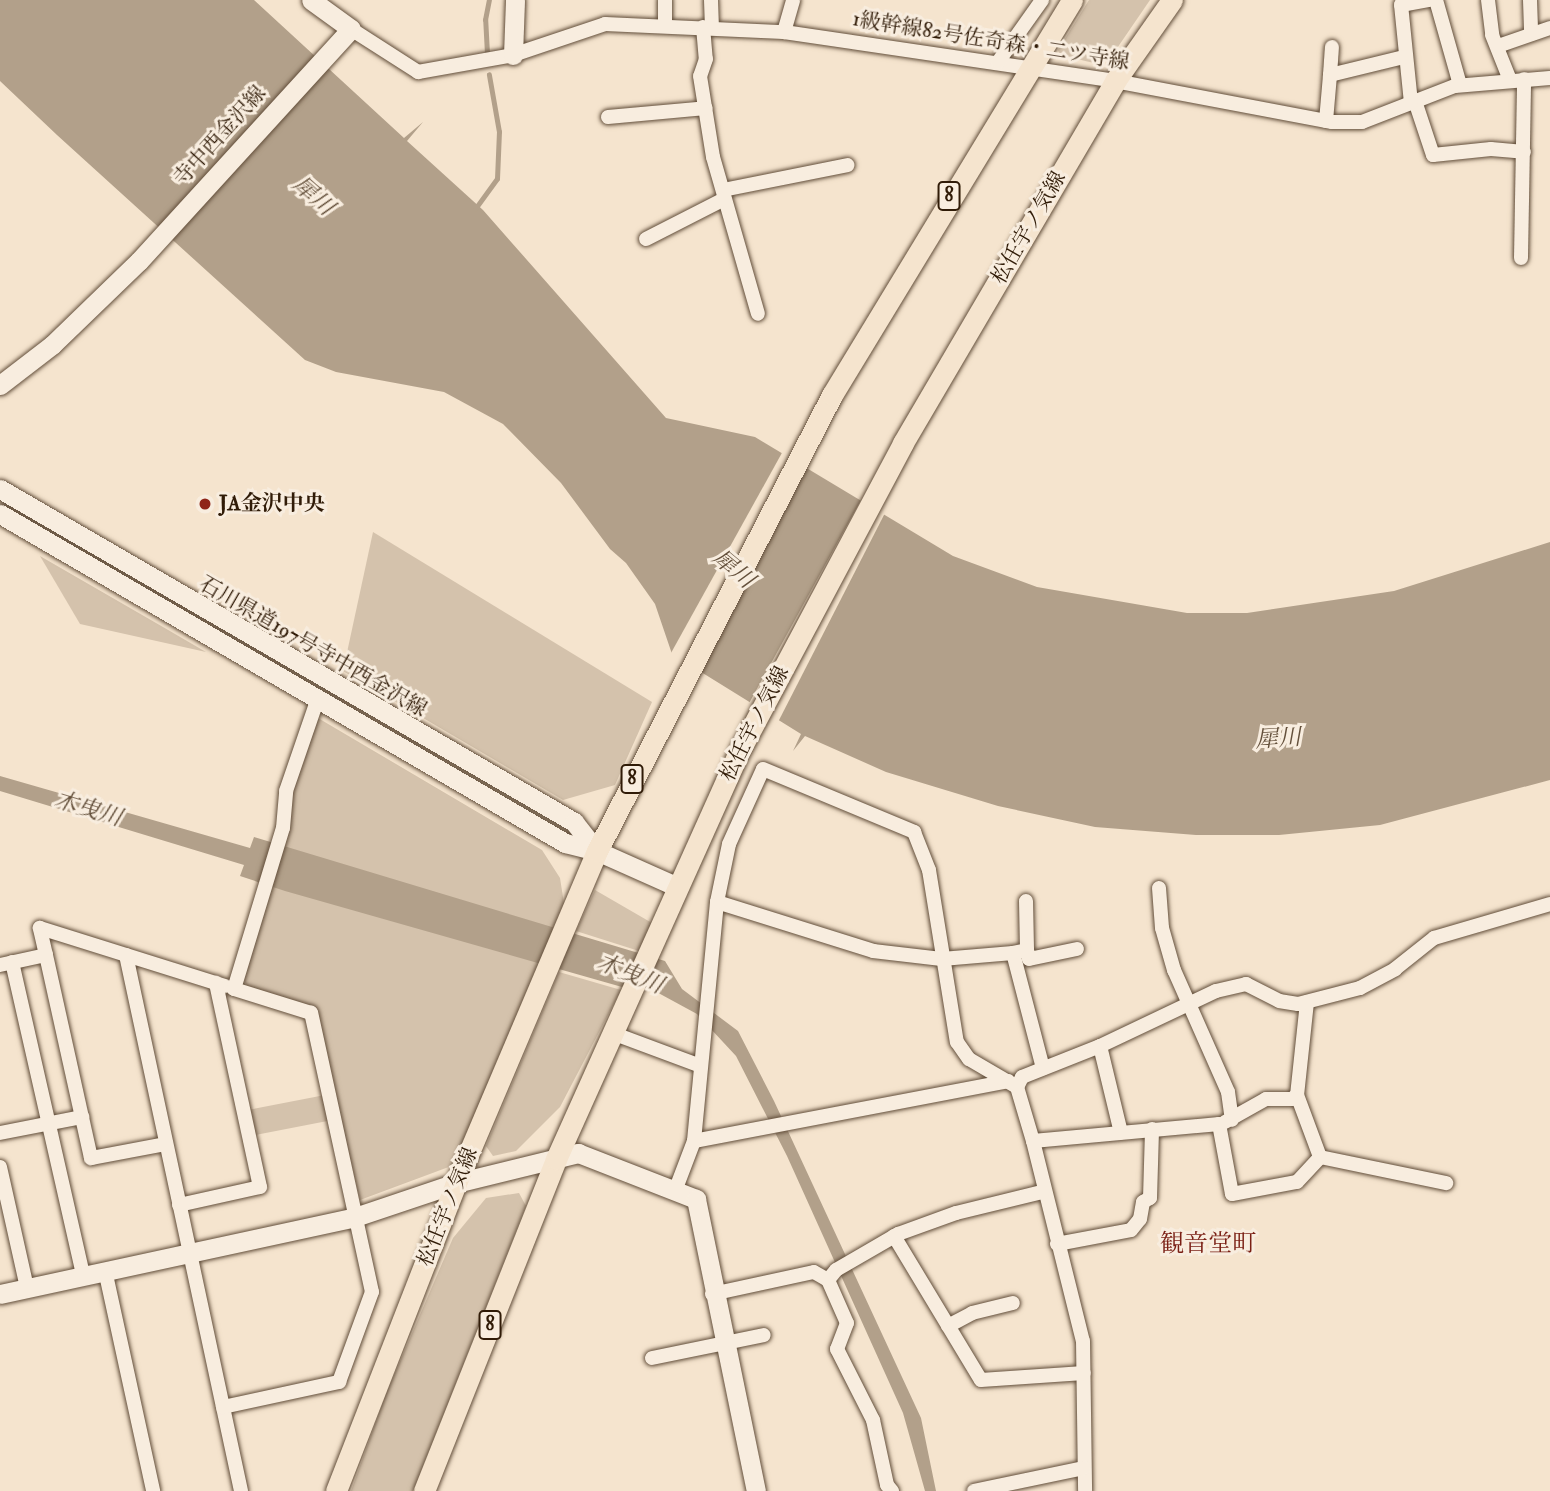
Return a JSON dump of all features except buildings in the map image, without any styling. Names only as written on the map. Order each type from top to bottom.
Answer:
[{"type":"main road","points":[[311,0],[351,29]]},
{"type":"main road","points":[[513,55],[514,0]]},
{"type":"main road","name":"8","points":[[597,851],[668,708],[832,395],[1027,67],[1072,0]]},
{"type":"main road","name":"松任宇ノ気線","points":[[424,1491],[556,1159],[741,748],[903,443],[1115,81],[1172,0]]},
{"type":"main road","name":"寺中西金沢線","points":[[0,385],[52,345],[139,261],[335,42],[351,29]]},
{"type":"main road","name":"石川県道197号寺中西金沢線","points":[[0,489],[574,822],[597,851]]},
{"type":"main road","name":"石川県道197号寺中西金沢線","points":[[0,514],[565,843],[597,851],[678,887]]},
{"type":"main road","name":"松任宇ノ気線","points":[[336,1491],[456,1183],[597,851]]},
{"type":"main road","points":[[0,1294],[355,1217],[456,1183],[578,1153],[696,1199],[712,1294],[755,1491]]},
{"type":"street","points":[[665,0],[665,26]]},
{"type":"street","points":[[710,0],[706,59],[700,76],[723,195],[758,314]]},
{"type":"street","points":[[784,32],[793,0]]},
{"type":"street","points":[[998,62],[1042,0]]},
{"type":"street","points":[[1460,85],[1433,0],[1401,5],[1404,57],[1413,102],[1433,155],[1490,149],[1524,152]]},
{"type":"street","points":[[1488,0],[1498,46],[1517,79],[1524,152],[1521,258]]},
{"type":"street","points":[[1530,0],[1531,34]]},
{"type":"street","name":"1級幹線82号佐奇森・二ツ寺線","points":[[351,29],[418,72],[513,55],[606,24],[784,32],[1115,81],[1326,121],[1362,122],[1460,85],[1550,78]]},
{"type":"street","points":[[1498,46],[1550,28]]},
{"type":"street","points":[[1326,121],[1332,47]]},
{"type":"street","points":[[1330,75],[1404,57]]},
{"type":"street","points":[[608,117],[706,108]]},
{"type":"street","points":[[646,239],[723,195],[848,165]]},
{"type":"street","points":[[233,989],[280,841],[286,791],[318,698]]},
{"type":"street","points":[[676,1191],[694,1141],[698,1065],[708,999],[717,902],[729,844],[763,769],[914,832],[929,870],[957,1042],[970,1059],[1013,1084],[1032,1141],[1042,1192],[1083,1341],[1086,1491]]},
{"type":"street","points":[[1158,888],[1162,928],[1187,1002],[1228,1092],[1225,1122],[1232,1194],[1297,1182],[1320,1157]]},
{"type":"street","points":[[1026,901],[1020,951],[1044,1068]]},
{"type":"street","points":[[717,902],[873,951],[942,959],[1020,951],[1029,959],[1077,949]]},
{"type":"street","points":[[694,1141],[786,1121],[1013,1084],[1022,1077],[1100,1046],[1187,1002],[1246,984],[1279,1002],[1307,1002],[1360,988],[1395,969],[1434,938],[1550,904]]},
{"type":"street","points":[[165,1143],[91,1158],[40,928],[311,1013],[372,1292],[339,1382],[223,1407]]},
{"type":"street","points":[[46,954],[6,963],[48,1124],[83,1275]]},
{"type":"street","points":[[126,955],[241,1491]]},
{"type":"street","points":[[179,1205],[260,1187],[216,983]]},
{"type":"street","points":[[1307,1002],[1297,1095],[1320,1157]]},
{"type":"street","points":[[612,1033],[698,1065]]},
{"type":"street","points":[[1100,1046],[1121,1133]]},
{"type":"street","points":[[1032,1141],[1225,1122],[1266,1099],[1297,1095]]},
{"type":"street","points":[[0,1133],[82,1117]]},
{"type":"street","points":[[1057,1244],[1131,1230],[1140,1219],[1143,1202],[1150,1198],[1152,1129]]},
{"type":"street","points":[[1320,1157],[1446,1183]]},
{"type":"street","points":[[0,1167],[27,1288]]},
{"type":"street","points":[[712,1294],[814,1272],[832,1275],[894,1236],[956,1213],[1042,1192]]},
{"type":"street","points":[[894,1236],[981,1380],[1084,1373]]},
{"type":"street","points":[[105,1270],[153,1491]]},
{"type":"street","points":[[832,1275],[848,1323],[837,1349],[873,1420],[887,1485],[892,1491]]},
{"type":"street","points":[[948,1326],[972,1313],[1013,1303]]},
{"type":"street","points":[[652,1359],[764,1335]]},
{"type":"street","points":[[974,1491],[1084,1468]]},
{"type":"shaded area","points":[[1089,0],[1150,0],[1111,57],[1098,64],[1060,55],[1058,50]]},
{"type":"shaded area","points":[[373,532],[652,702],[615,785],[563,800],[343,671]]},
{"type":"shaded area","points":[[40,556],[163,627],[206,652],[80,624]]},
{"type":"shaded area","points":[[318,718],[542,850],[560,878],[565,910],[454,1165],[360,1200],[315,1009],[247,986],[244,980],[288,835],[293,790]]},
{"type":"shaded area","points":[[595,890],[652,923],[639,951],[576,931]]},
{"type":"shaded area","points":[[559,972],[621,990],[560,1107],[516,1151],[493,1156],[486,1146]]},
{"type":"shaded area","points":[[325,1095],[330,1121],[255,1135],[250,1110]]},
{"type":"shaded area","points":[[519,1193],[526,1206],[413,1491],[351,1491],[386,1394],[453,1238],[486,1198]]},
{"type":"water","name":"犀川","points":[[0,0],[254,0],[404,138],[423,122],[407,141],[483,210],[666,418],[755,437],[953,556],[1037,587],[1187,613],[1247,613],[1394,591],[1550,542],[1550,780],[1380,825],[1279,835],[1196,835],[1095,827],[998,806],[886,772],[805,736],[793,751],[801,734],[672,654],[655,604],[626,563],[610,549],[561,483],[503,424],[444,392],[336,372],[305,360],[57,135],[0,81]]},
{"type":"water","name":"木曳川","points":[[0,776],[250,848],[254,837],[665,961],[682,989],[738,1031],[774,1101],[921,1418],[936,1491],[925,1491],[903,1413],[787,1156],[736,1056],[697,1014],[651,989],[622,987],[240,876],[244,865],[0,791]]},
{"type":"pier","points":[[783,451],[806,464],[692,669],[669,657]]},
{"type":"pier","points":[[862,498],[885,513],[777,724],[747,707]]},
{"type":"waterway","points":[[487,54],[485,20],[489,0]]},
{"type":"waterway","points":[[475,209],[497,179],[499,132],[489,75]]},
{"type":"place","name":"JA金沢中央","points":[[205,504]]},
{"type":"district","name":"観音堂町","points":[[1208,1244]]}]
